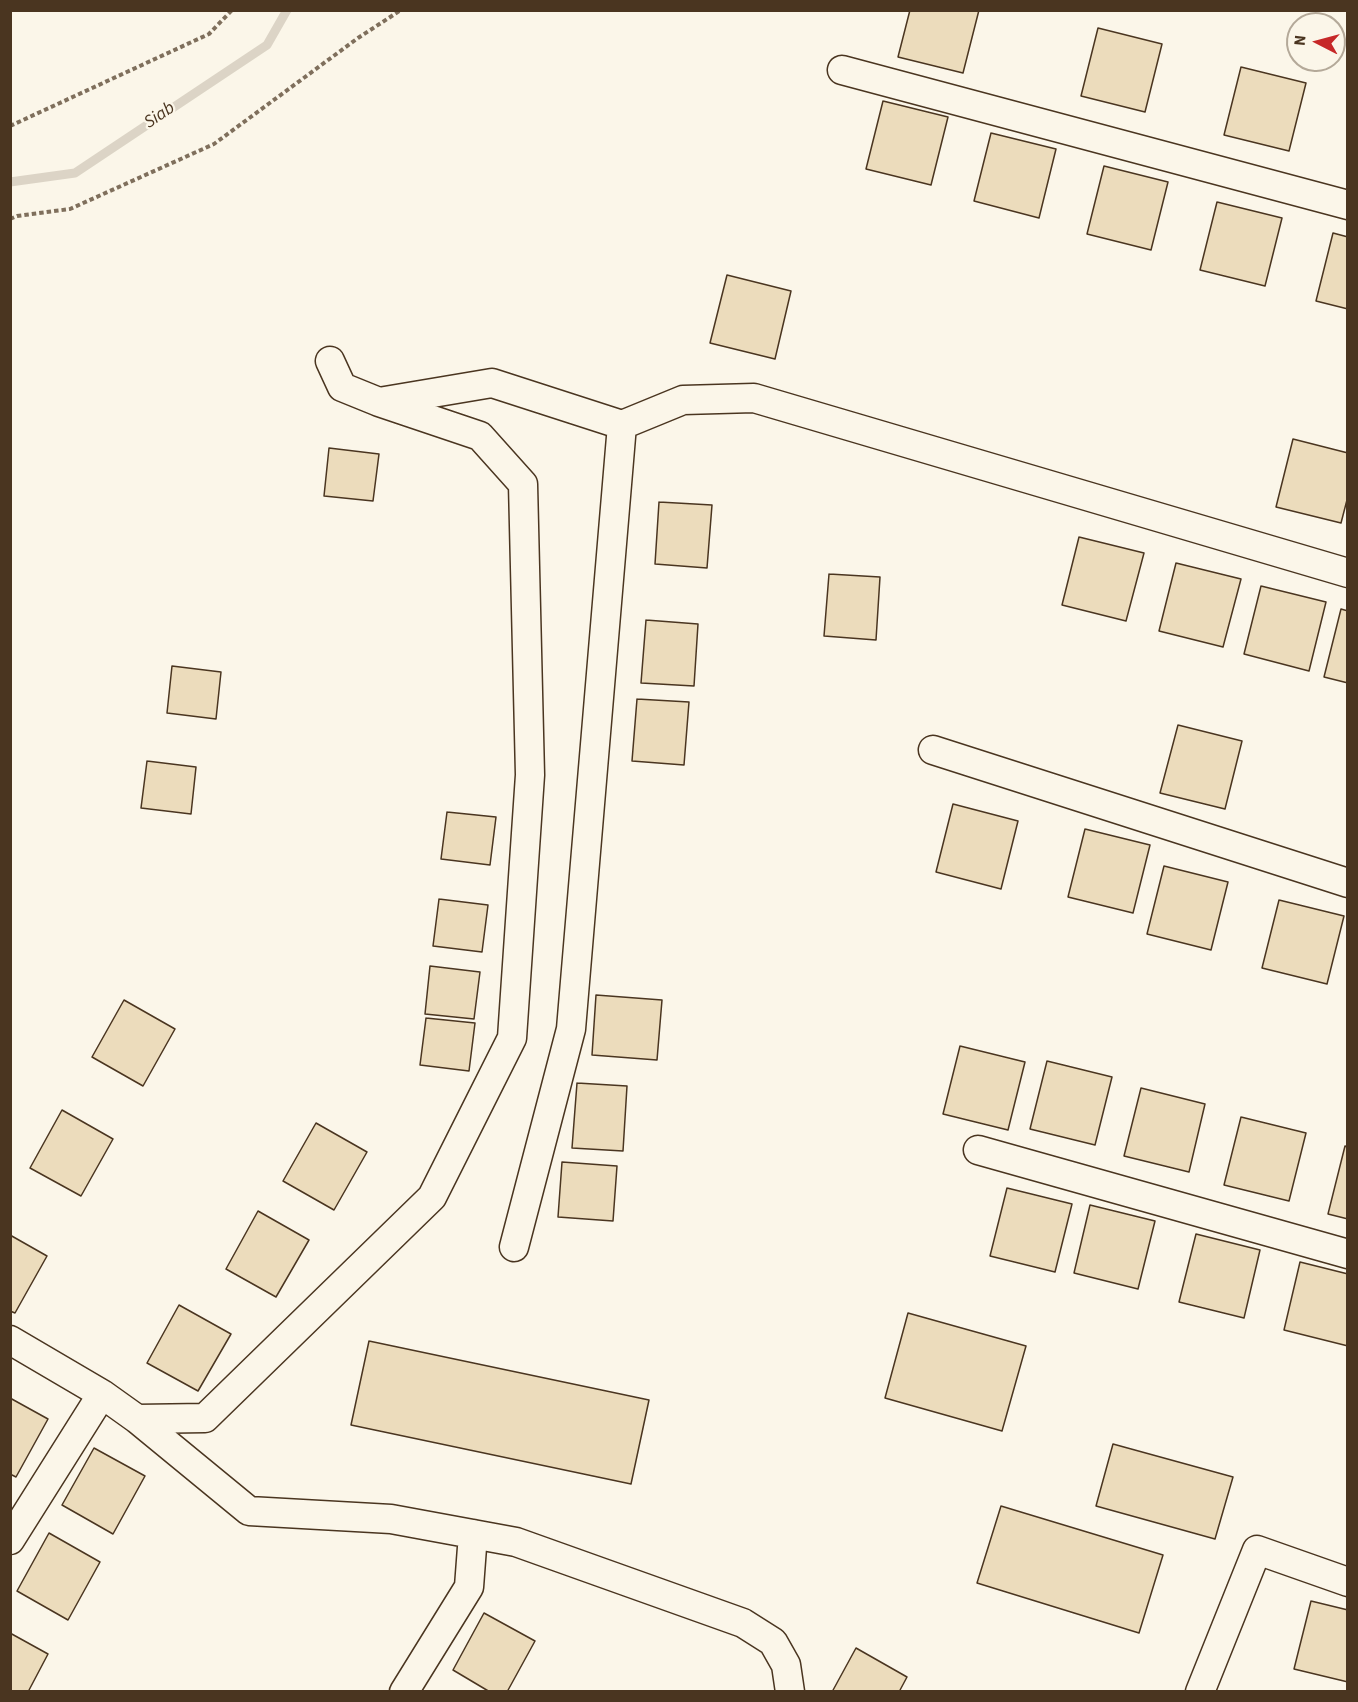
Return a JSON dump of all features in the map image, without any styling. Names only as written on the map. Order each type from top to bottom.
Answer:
[{"type":"street","points":[[842,70],[1347,205]]},
{"type":"street","points":[[137,1419],[205,1418],[432,1197],[512,1038],[530,775],[523,484],[480,436],[342,387],[330,361]]},
{"type":"street","points":[[380,402],[492,383],[622,425],[683,400],[754,398],[1347,573]]},
{"type":"street","points":[[514,1247],[571,1029],[622,425]]},
{"type":"street","points":[[933,750],[1347,883]]},
{"type":"street","points":[[978,1150],[1347,1254]]},
{"type":"street","points":[[10,1340],[102,1394],[137,1419],[249,1512],[391,1519],[516,1542],[743,1623],[773,1642],[786,1665],[790,1692]]},
{"type":"street","points":[[10,1540],[102,1394]]},
{"type":"street","points":[[404,1692],[469,1587],[473,1534]]},
{"type":"street","points":[[1200,1692],[1257,1550],[1347,1582]]},
{"type":"path","points":[[10,126],[208,34],[232,10]]},
{"type":"path","points":[[10,219],[17,216],[70,209],[214,144],[358,38],[401,10]]},
{"type":"building","points":[[910,10],[979,10],[963,73],[898,57]]},
{"type":"building","points":[[1098,28],[1162,44],[1145,112],[1081,96]]},
{"type":"building","points":[[1241,67],[1306,83],[1289,151],[1224,135]]},
{"type":"building","points":[[883,101],[948,117],[931,185],[866,169]]},
{"type":"building","points":[[991,133],[1056,149],[1039,218],[974,201]]},
{"type":"building","points":[[1104,166],[1168,182],[1151,250],[1087,234]]},
{"type":"building","points":[[1217,202],[1282,218],[1265,286],[1200,270]]},
{"type":"building","points":[[1333,233],[1348,237],[1348,309],[1316,301]]},
{"type":"building","points":[[727,275],[791,291],[775,359],[710,343]]},
{"type":"building","points":[[1293,439],[1348,453],[1348,496],[1341,523],[1276,507]]},
{"type":"building","points":[[329,448],[379,454],[373,501],[324,496]]},
{"type":"building","points":[[659,502],[712,505],[707,568],[655,564]]},
{"type":"building","points":[[1079,537],[1144,553],[1126,621],[1062,605]]},
{"type":"building","points":[[1176,563],[1241,579],[1223,647],[1159,631]]},
{"type":"building","points":[[829,574],[880,577],[876,640],[824,636]]},
{"type":"building","points":[[1261,586],[1326,602],[1309,671],[1244,654]]},
{"type":"building","points":[[1341,609],[1348,611],[1348,683],[1324,677]]},
{"type":"building","points":[[646,620],[698,624],[694,686],[641,683]]},
{"type":"building","points":[[172,666],[221,672],[216,719],[167,713]]},
{"type":"building","points":[[637,699],[689,702],[684,765],[632,761]]},
{"type":"building","points":[[1178,725],[1242,741],[1225,809],[1160,793]]},
{"type":"building","points":[[147,761],[196,767],[191,814],[141,808]]},
{"type":"building","points":[[953,804],[1018,821],[1001,889],[936,872]]},
{"type":"building","points":[[447,812],[496,817],[490,865],[441,859]]},
{"type":"building","points":[[1085,829],[1150,845],[1133,913],[1068,897]]},
{"type":"building","points":[[1164,866],[1228,882],[1211,950],[1147,934]]},
{"type":"building","points":[[439,899],[488,905],[482,952],[433,946]]},
{"type":"building","points":[[1279,900],[1344,916],[1327,984],[1262,968]]},
{"type":"building","points":[[430,966],[480,972],[474,1019],[425,1014]]},
{"type":"building","points":[[596,995],[662,1000],[657,1060],[592,1055]]},
{"type":"building","points":[[124,1000],[175,1029],[143,1086],[92,1057]]},
{"type":"building","points":[[426,1018],[475,1023],[469,1071],[420,1065]]},
{"type":"building","points":[[960,1046],[1025,1062],[1008,1130],[943,1114]]},
{"type":"building","points":[[1047,1061],[1112,1077],[1095,1145],[1030,1129]]},
{"type":"building","points":[[577,1083],[627,1086],[623,1151],[572,1148]]},
{"type":"building","points":[[1141,1088],[1205,1104],[1189,1172],[1124,1156]]},
{"type":"building","points":[[62,1110],[113,1139],[81,1196],[30,1168]]},
{"type":"building","points":[[1241,1117],[1306,1133],[1289,1201],[1224,1185]]},
{"type":"building","points":[[316,1123],[367,1152],[334,1210],[283,1181]]},
{"type":"building","points":[[1345,1146],[1348,1147],[1348,1219],[1328,1214]]},
{"type":"building","points":[[562,1162],[617,1166],[613,1221],[558,1217]]},
{"type":"building","points":[[1007,1188],[1072,1204],[1055,1272],[990,1256]]},
{"type":"building","points":[[1090,1205],[1155,1221],[1138,1289],[1074,1273]]},
{"type":"building","points":[[258,1211],[309,1240],[276,1297],[226,1269]]},
{"type":"building","points":[[1196,1234],[1260,1250],[1244,1318],[1179,1302]]},
{"type":"building","points":[[10,1235],[47,1256],[15,1313],[10,1311]]},
{"type":"building","points":[[1300,1262],[1348,1274],[1348,1346],[1284,1330]]},
{"type":"building","points":[[179,1305],[231,1334],[198,1391],[147,1363]]},
{"type":"building","points":[[908,1313],[1026,1346],[1002,1431],[885,1398]]},
{"type":"building","points":[[369,1341],[649,1400],[631,1484],[351,1425]]},
{"type":"building","points":[[10,1398],[48,1419],[16,1477],[10,1474]]},
{"type":"building","points":[[1113,1444],[1233,1477],[1215,1539],[1096,1506]]},
{"type":"building","points":[[94,1448],[145,1476],[113,1534],[62,1505]]},
{"type":"building","points":[[1001,1506],[1163,1555],[1139,1633],[977,1583]]},
{"type":"building","points":[[49,1533],[100,1562],[68,1620],[17,1591]]},
{"type":"building","points":[[1311,1601],[1348,1610],[1348,1682],[1294,1669]]},
{"type":"building","points":[[484,1613],[535,1641],[507,1692],[490,1692],[453,1670]]},
{"type":"building","points":[[10,1633],[48,1654],[28,1692],[10,1692]]},
{"type":"building","points":[[856,1648],[907,1677],[899,1692],[832,1692]]},
{"type":"waterway","name":"Siab","points":[[10,182],[75,173],[267,45],[287,10]]}]
